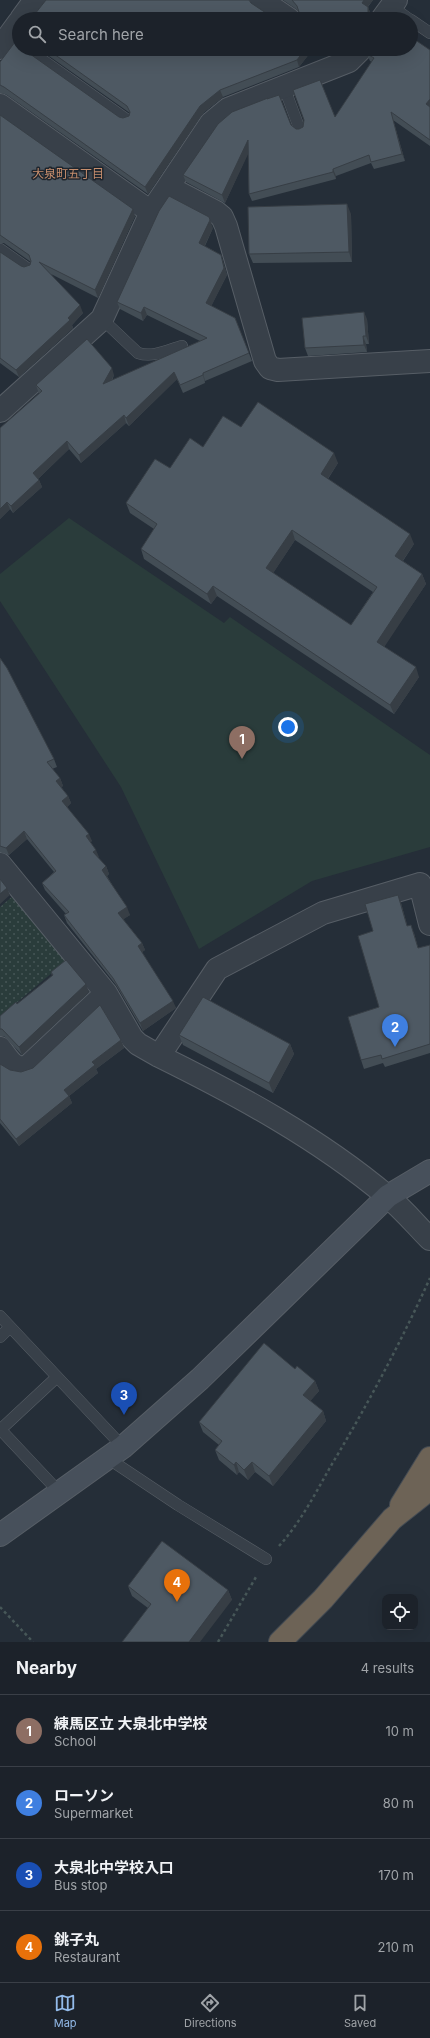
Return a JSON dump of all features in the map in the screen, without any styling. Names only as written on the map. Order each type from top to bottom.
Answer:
[{"type":"highway","points":[[280,1642],[323,1599],[392,1519],[430,1458]]},
{"type":"highway","points":[[392,1519],[430,1488]]},
{"type":"street","points":[[27,12],[35,0]]},
{"type":"street","points":[[261,0],[279,12]]},
{"type":"street","points":[[0,411],[102,319],[151,212],[211,123],[228,109],[284,87],[341,56]]},
{"type":"street","points":[[0,105],[151,212]]},
{"type":"street","points":[[168,187],[216,212],[222,217],[226,226],[265,361],[270,368],[278,370],[430,361]]},
{"type":"street","points":[[0,864],[106,993],[135,1041],[145,1049],[213,1083],[295,1130],[338,1159],[388,1196],[430,1239]]},
{"type":"street","points":[[158,1056],[217,969],[323,913],[425,883],[430,924]]},
{"type":"street","points":[[0,1048],[15,1066],[20,1068],[27,1067],[106,993]]},
{"type":"street","points":[[0,1535],[116,1453],[200,1379],[388,1196],[430,1171]]},
{"type":"lane","points":[[418,25],[430,33]]},
{"type":"lane","points":[[38,56],[126,119]]},
{"type":"lane","points":[[284,87],[300,130]]},
{"type":"lane","points":[[0,249],[27,268]]},
{"type":"lane","points":[[102,319],[138,353],[146,356],[155,355],[182,346]]},
{"type":"lane","points":[[0,1316],[57,1377],[116,1453],[178,1505],[266,1559]]},
{"type":"lane","points":[[0,1337],[10,1328]]},
{"type":"lane","points":[[57,1377],[0,1430],[60,1493]]},
{"type":"path","points":[[218,1642],[266,1559],[286,1539],[325,1477],[401,1341],[430,1278]]},
{"type":"path","points":[[0,1607],[33,1642]]},
{"type":"shaded area","points":[[69,518],[224,623],[230,617],[430,755],[430,847],[312,881],[199,949],[121,787],[0,601],[0,574]]},
{"type":"shaded area","points":[[14,895],[67,960],[0,1017],[0,907]]},
{"type":"building","points":[[46,0],[249,0],[264,12],[37,12]]},
{"type":"building","points":[[292,0],[364,0],[362,3],[368,7],[368,12],[299,12],[297,6]]},
{"type":"building","points":[[418,42],[430,50],[430,99],[426,104],[430,107],[430,140],[391,112],[402,154],[371,162],[369,155],[333,169],[333,172],[249,194],[248,140],[222,195],[183,175],[218,124],[232,112],[268,98],[267,99],[279,95],[291,125],[296,129],[299,129],[303,127],[304,120],[293,90],[320,80],[335,117],[374,58],[370,56],[418,56]]},
{"type":"building","points":[[12,46],[12,56],[33,56],[119,117],[123,118],[129,116],[130,112],[127,106],[57,56],[300,56],[297,60],[220,90],[200,106],[145,187],[0,85],[0,62]]},
{"type":"building","points":[[0,115],[133,209],[95,290],[39,262],[80,305],[68,318],[70,320],[16,370],[0,358],[0,252],[24,267],[30,265],[31,261],[29,255],[0,235]]},
{"type":"building","points":[[169,196],[209,217],[210,220],[199,243],[221,255],[224,268],[206,303],[235,318],[249,353],[203,373],[203,375],[180,385],[174,372],[126,418],[124,415],[79,455],[67,441],[33,473],[39,480],[11,506],[7,502],[0,509],[0,428],[42,391],[36,385],[87,339],[112,368],[103,384],[207,338],[144,307],[141,313],[117,302],[159,211]]},
{"type":"building","points":[[347,204],[349,252],[249,254],[248,207]]},
{"type":"building","points":[[364,312],[366,336],[363,336],[364,345],[305,348],[302,318]]},
{"type":"building","points":[[258,402],[334,453],[321,474],[410,534],[395,556],[422,574],[377,642],[416,667],[390,705],[213,586],[207,594],[141,549],[157,524],[126,503],[155,459],[170,468],[190,438],[203,447],[223,416],[241,427]],"holes":[[[292,530],[377,587],[351,625],[266,568]]]},
{"type":"building","points":[[0,658],[7,668],[54,759],[47,762],[60,778],[56,781],[68,796],[62,801],[89,834],[86,836],[96,850],[93,852],[106,866],[102,870],[127,907],[118,913],[142,943],[138,946],[173,1001],[140,1023],[113,978],[64,915],[69,912],[42,883],[56,871],[24,831],[6,848],[0,846]]},
{"type":"building","points":[[0,879],[7,888],[0,894]]},
{"type":"building","points":[[398,895],[407,926],[411,925],[418,948],[430,945],[430,1044],[382,1059],[381,1055],[361,1060],[348,1017],[379,1007],[358,936],[373,931],[365,904]]},
{"type":"building","points":[[66,960],[86,984],[19,1047],[2,1029],[0,1029],[0,1016],[16,1002],[17,1004],[53,975],[51,972]]},
{"type":"building","points":[[203,997],[290,1044],[269,1083],[179,1035]]},
{"type":"building","points":[[100,1005],[121,1040],[92,1062],[95,1065],[64,1090],[69,1096],[16,1139],[0,1119],[0,1064],[10,1070],[21,1072],[33,1068]]},
{"type":"building","points":[[264,1343],[295,1369],[297,1366],[315,1381],[303,1395],[323,1411],[269,1476],[252,1462],[244,1470],[236,1462],[234,1465],[215,1450],[222,1441],[199,1422]]},
{"type":"building","points":[[162,1541],[228,1590],[189,1642],[122,1642],[151,1604],[128,1586]]},
{"type":"place","name":"練馬区立 大泉北中学校","points":[[242,759]]},
{"type":"place","name":"ローソン","points":[[395,1047]]},
{"type":"place","name":"大泉北中学校入口","points":[[124,1415]]},
{"type":"place","name":"銚子丸","points":[[177,1602]]},
{"type":"district","name":"大泉町五丁目","points":[[68,173]]}]
